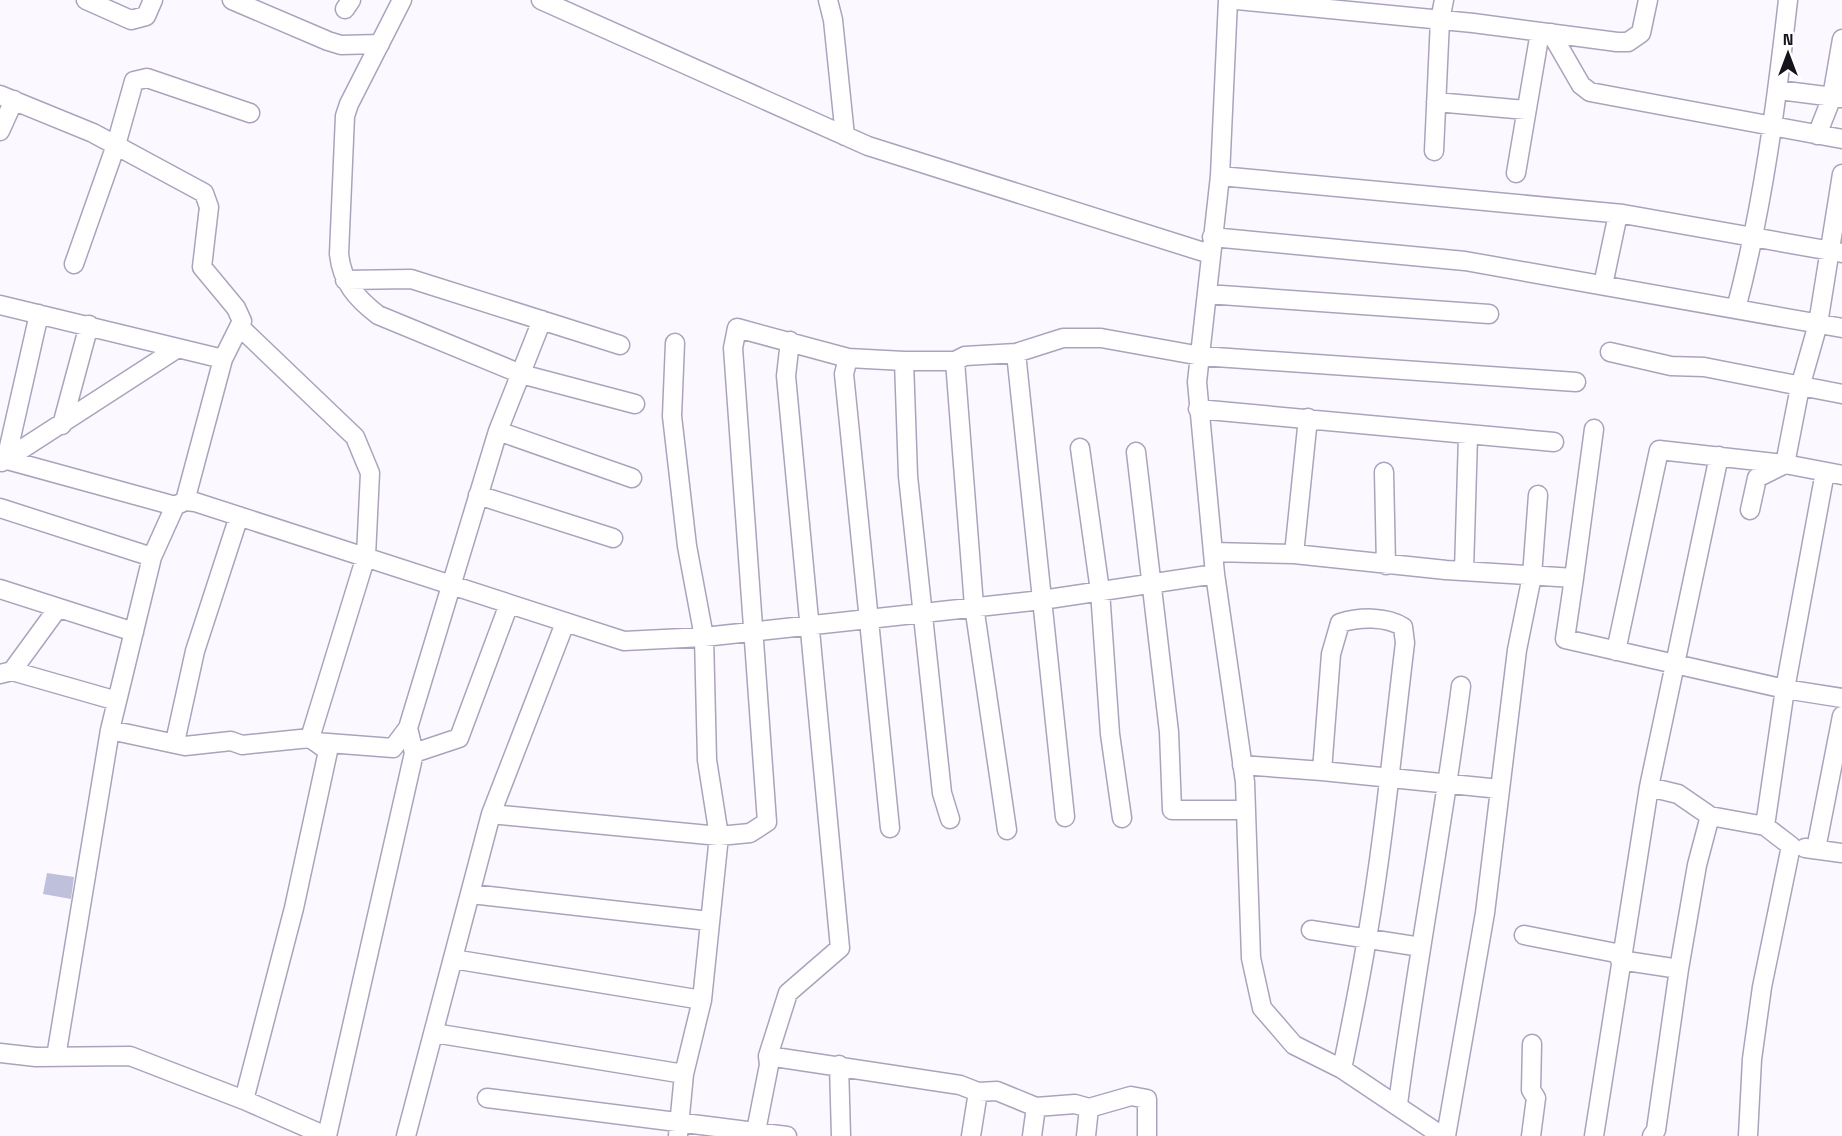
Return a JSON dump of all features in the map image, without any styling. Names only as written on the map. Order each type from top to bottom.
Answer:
[{"type":"street","points":[[86,0],[131,20],[146,16],[153,0]]},
{"type":"street","points":[[232,0],[335,43],[380,44]]},
{"type":"street","points":[[402,0],[345,116],[339,254],[345,280],[362,302],[378,315],[521,374],[635,404]]},
{"type":"street","points":[[541,0],[886,153],[1211,246],[1465,261],[1842,328]]},
{"type":"street","points":[[828,0],[833,20],[845,136]]},
{"type":"street","points":[[1228,0],[1220,176],[1197,382],[1215,574],[1242,765],[1246,810],[1251,958],[1262,1008],[1294,1045],[1342,1069],[1444,1136],[1485,913],[1518,650],[1532,576],[1538,495]]},
{"type":"street","points":[[1237,0],[1628,42],[1641,33],[1648,0]]},
{"type":"street","points":[[1434,151],[1440,20],[1444,0]]},
{"type":"street","points":[[1736,309],[1755,237],[1774,128],[1788,0]]},
{"type":"street","points":[[1516,173],[1527,110],[1545,33]]},
{"type":"street","points":[[1545,33],[1584,90],[1774,128],[1842,139]]},
{"type":"street","points":[[1817,135],[1837,98],[1842,39]]},
{"type":"street","points":[[74,264],[116,145],[130,88],[140,78],[249,113]]},
{"type":"street","points":[[1778,90],[1837,98]]},
{"type":"street","points":[[0,131],[7,98],[116,145],[204,193],[209,207],[202,267],[240,314],[240,328],[224,359],[180,503],[152,557],[110,730],[57,1057]]},
{"type":"street","points":[[1436,102],[1527,110]]},
{"type":"street","points":[[1785,465],[1800,387],[1835,251],[1842,174]]},
{"type":"street","points":[[1220,176],[1618,214],[1835,251]]},
{"type":"street","points":[[1603,285],[1618,214]]},
{"type":"street","points":[[345,280],[411,279],[620,345]]},
{"type":"street","points":[[1207,294],[1489,314]]},
{"type":"street","points":[[0,305],[224,359]]},
{"type":"street","points":[[2,460],[39,314]]},
{"type":"street","points":[[110,730],[175,742],[184,746],[231,741],[242,745],[312,740],[393,748],[408,728],[498,431],[542,320]]},
{"type":"street","points":[[62,425],[89,325]]},
{"type":"street","points":[[240,328],[355,437],[370,473],[366,556],[312,740]]},
{"type":"street","points":[[491,814],[719,836],[750,833],[767,822],[733,348],[737,328],[848,358],[904,362],[955,362],[965,356],[1016,353],[1063,338],[1101,338],[1201,356],[1576,382]]},
{"type":"street","points":[[755,1134],[770,1065],[768,1056],[788,993],[840,948],[786,376],[790,341]]},
{"type":"street","points":[[675,343],[672,416],[687,546],[704,637],[707,760],[719,836],[702,1000],[684,1074],[679,1129]]},
{"type":"street","points":[[2,460],[62,425],[178,348]]},
{"type":"street","points":[[1610,352],[1671,366],[1704,367],[1842,394]]},
{"type":"street","points":[[1016,353],[1065,817]]},
{"type":"street","points":[[848,358],[844,374],[890,828]]},
{"type":"street","points":[[904,362],[908,476],[942,793],[950,819]]},
{"type":"street","points":[[955,362],[974,606],[1007,830]]},
{"type":"street","points":[[1198,409],[1308,417],[1468,436],[1554,442]]},
{"type":"street","points":[[1294,554],[1308,417]]},
{"type":"street","points":[[1594,429],[1565,639],[1785,688],[1842,698]]},
{"type":"street","points":[[498,431],[632,478]]},
{"type":"street","points":[[1464,571],[1468,436]]},
{"type":"street","points":[[1080,448],[1100,591],[1110,734],[1122,818]]},
{"type":"street","points":[[1616,651],[1659,450],[1785,465],[1833,474],[1785,688],[1765,826]]},
{"type":"street","points":[[1136,452],[1169,732],[1172,810],[1246,810]]},
{"type":"street","points":[[1594,1136],[1649,787],[1719,456]]},
{"type":"street","points":[[2,460],[239,516],[624,641],[704,637],[1042,600],[1215,574]]},
{"type":"street","points":[[1750,510],[1757,478],[1785,465]]},
{"type":"street","points":[[1384,471],[1386,565]]},
{"type":"street","points":[[478,495],[613,538]]},
{"type":"street","points":[[0,508],[152,557]]},
{"type":"street","points":[[175,742],[195,651],[239,516]]},
{"type":"street","points":[[1213,552],[1294,554],[1386,565],[1574,578]]},
{"type":"street","points":[[0,589],[134,632]]},
{"type":"street","points":[[414,753],[459,738],[509,604]]},
{"type":"street","points":[[58,608],[6,673],[117,701]]},
{"type":"street","points":[[1322,771],[1331,654],[1336,631],[1340,623],[1350,620],[1392,620],[1403,627],[1405,643],[1367,939],[1342,1069]]},
{"type":"street","points":[[406,1136],[491,814],[565,623]]},
{"type":"street","points":[[1398,1104],[1461,686]]},
{"type":"street","points":[[1816,849],[1842,716]]},
{"type":"street","points":[[0,1053],[57,1057],[129,1056],[244,1100],[326,1136],[414,753],[408,728]]},
{"type":"street","points":[[244,1100],[294,908],[328,751],[312,740]]},
{"type":"street","points":[[1242,765],[1500,789]]},
{"type":"street","points":[[1649,787],[1678,794],[1710,816],[1765,826],[1791,846],[1842,853]]},
{"type":"street","points":[[1652,1136],[1656,1130],[1679,969],[1697,865],[1710,816]]},
{"type":"street","points":[[1748,1136],[1752,1059],[1762,987],[1791,846]]},
{"type":"street","points":[[471,894],[709,921]]},
{"type":"street","points":[[1311,930],[1421,947]]},
{"type":"street","points":[[1524,935],[1679,969]]},
{"type":"street","points":[[453,959],[702,1000]]},
{"type":"street","points":[[434,1033],[684,1074]]},
{"type":"street","points":[[1531,1136],[1536,1098],[1531,1090],[1532,1044]]},
{"type":"street","points":[[768,1056],[960,1085],[978,1092],[997,1091],[1036,1107],[1075,1104],[1089,1108],[1131,1096],[1147,1099],[1147,1136]]},
{"type":"street","points":[[839,1065],[841,1136]]},
{"type":"street","points":[[971,1136],[978,1092]]},
{"type":"street","points":[[487,1098],[679,1129],[787,1136]]},
{"type":"street","points":[[1032,1136],[1036,1107]]},
{"type":"street","points":[[1086,1136],[1089,1108]]},
{"type":"building","points":[[47,873],[74,877],[71,899],[43,894]]}]
